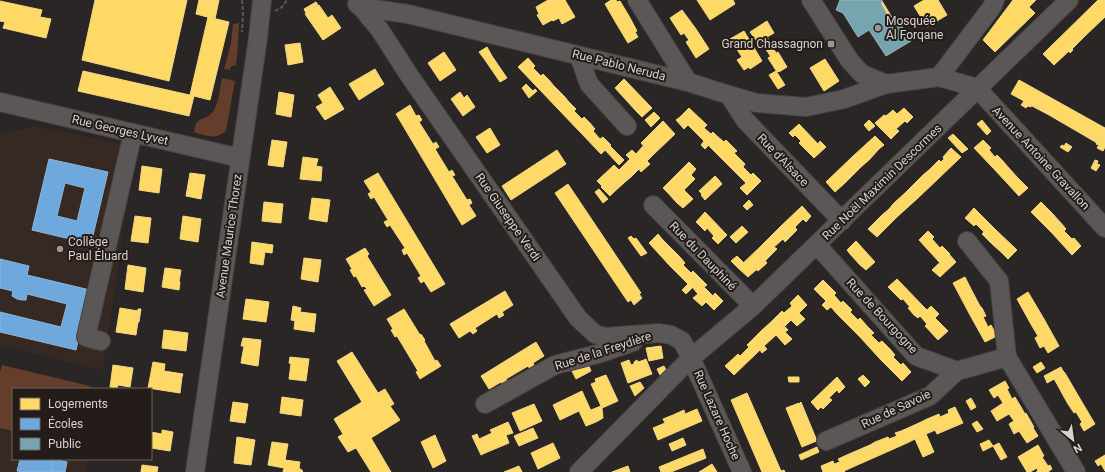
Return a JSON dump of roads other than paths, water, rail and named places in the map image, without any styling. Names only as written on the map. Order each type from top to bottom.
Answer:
[{"type":"street","name":"Avenue Maurice Thorez","points":[[195,472],[258,38],[262,0]]},
{"type":"street","points":[[637,0],[688,82]]},
{"type":"street","points":[[812,0],[850,61],[862,74],[886,84]]},
{"type":"street","name":"Rue Noël Maximin Descormes","points":[[579,472],[691,358],[753,306],[1069,0]]},
{"type":"street","points":[[977,88],[939,77],[991,2]]},
{"type":"street","name":"Rue Pablo Neruda","points":[[356,3],[408,14],[688,82],[757,103],[806,107],[844,99],[886,84],[939,77]]},
{"type":"street","name":"Rue Giuseppe Verdi","points":[[356,3],[380,30],[409,75],[578,318],[595,334],[605,337],[659,333],[671,335],[682,341],[691,358]]},
{"type":"street","points":[[579,56],[589,84],[627,126]]},
{"type":"street","name":"Avenue Antoine Gravallon","points":[[977,88],[1105,228]]},
{"type":"street","name":"Rue d'Alsace","points":[[729,95],[745,120],[842,221]]},
{"type":"street","name":"Rue Georges Lyvet","points":[[0,102],[240,158]]},
{"type":"street","points":[[101,341],[86,336],[133,133]]},
{"type":"street","name":"Rue du Dauphiné","points":[[653,205],[753,306]]},
{"type":"street","points":[[967,241],[999,281],[1006,357],[1076,472]]},
{"type":"street","name":"Rue de Bourgogne","points":[[817,245],[916,356],[957,371]]},
{"type":"street","name":"Rue de la Freydière","points":[[485,404],[555,365],[601,353],[659,333]]},
{"type":"street","name":"Rue de Savoie","points":[[826,442],[930,396],[957,371],[1006,357]]},
{"type":"street","name":"Rue Lazare Hoche","points":[[691,358],[742,472]]},
{"type":"place","name":"Mosquée Al Forqane","points":[[878,28]]},
{"type":"place","name":"Grand Chassagnon","points":[[831,44]]},
{"type":"place","name":"Collège Paul Éluard","points":[[60,249]]}]
